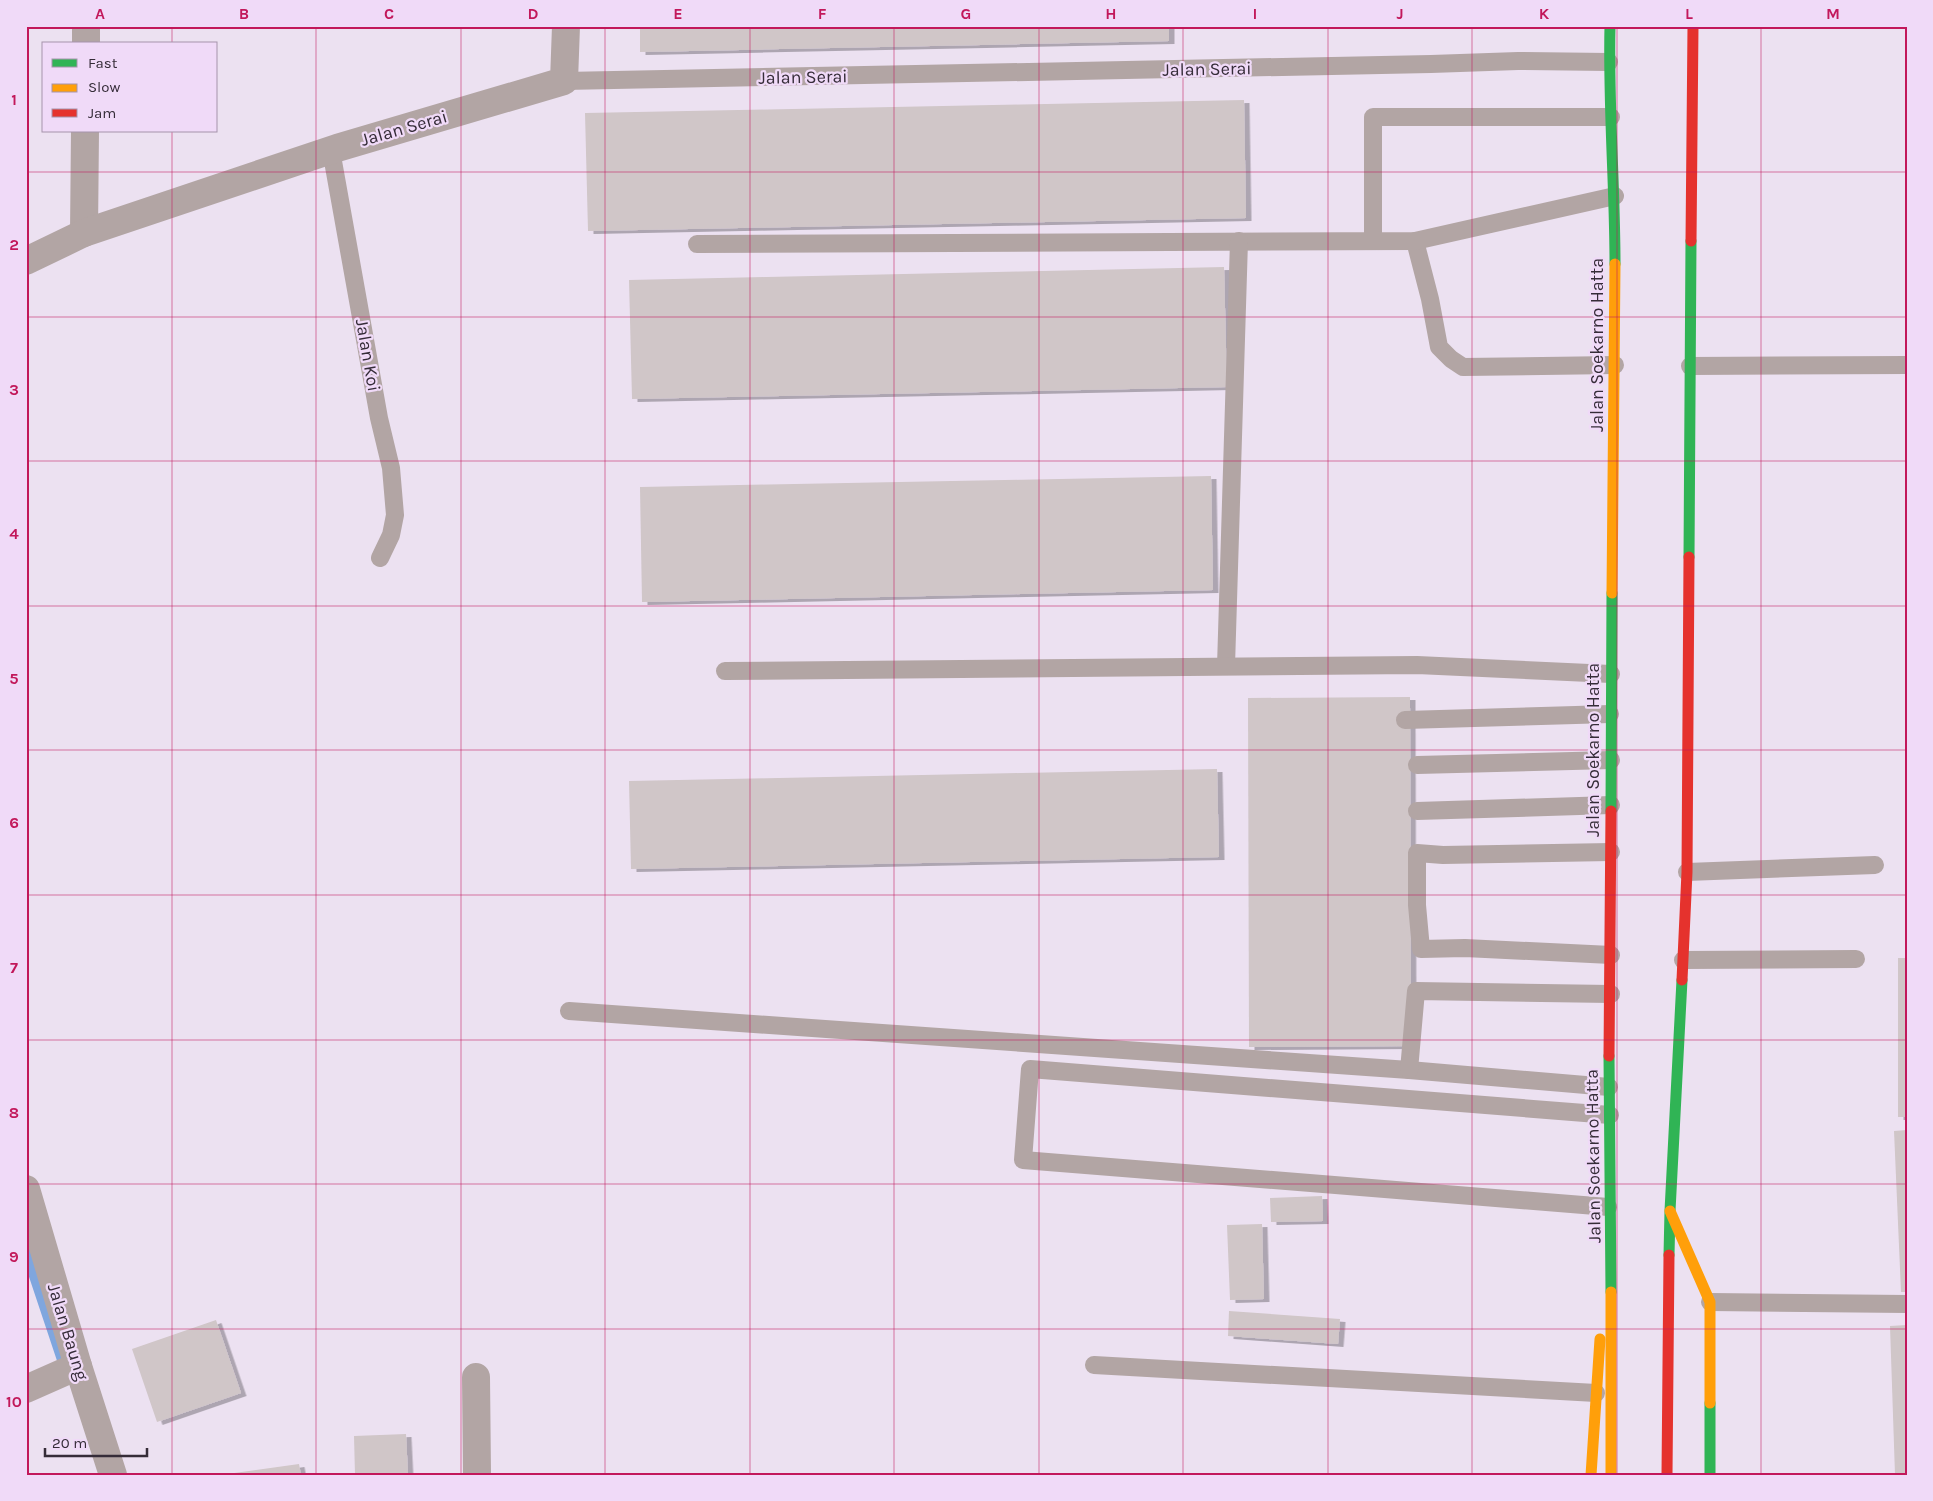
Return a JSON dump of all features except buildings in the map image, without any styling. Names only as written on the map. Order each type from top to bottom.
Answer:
[{"type":"main road","name":"Jalan Soekarno Hatta","points":[[1610,26],[1609,62],[1615,196],[1615,365],[1610,714],[1612,955],[1609,1087],[1611,1156],[1611,1475]]},
{"type":"main road","points":[[1667,1475],[1670,1211],[1688,872],[1693,26]]},
{"type":"main road","points":[[1591,1475],[1611,1156]]},
{"type":"main road","points":[[1670,1211],[1710,1302],[1710,1475]]},
{"type":"street","points":[[86,26],[86,42]]},
{"type":"street","points":[[564,81],[566,26]]},
{"type":"street","name":"Jalan Serai","points":[[26,261],[84,233],[564,81]]},
{"type":"street","points":[[84,233],[85,132]]},
{"type":"street","name":"Jalan Baung","points":[[26,1189],[78,1366],[113,1475]]},
{"type":"street","points":[[26,1389],[78,1366]]},
{"type":"street","points":[[476,1377],[477,1475]]},
{"type":"lane","name":"Jalan Serai","points":[[564,81],[1518,61],[1609,62]]},
{"type":"lane","points":[[1373,241],[1373,117],[1611,117]]},
{"type":"lane","name":"Jalan Koi","points":[[332,155],[379,418],[391,468],[395,514],[391,535],[380,558]]},
{"type":"lane","points":[[697,244],[1415,241],[1615,196]]},
{"type":"lane","points":[[1415,241],[1430,298],[1439,347],[1450,359],[1463,367],[1615,365]]},
{"type":"lane","points":[[1226,666],[1239,242]]},
{"type":"lane","points":[[1690,366],[1907,365]]},
{"type":"lane","points":[[725,671],[1417,665],[1611,674]]},
{"type":"lane","points":[[1405,720],[1610,714]]},
{"type":"lane","points":[[1417,765],[1611,760]]},
{"type":"lane","points":[[1418,811],[1611,805]]},
{"type":"lane","points":[[1611,852],[1417,853],[1417,905],[1421,950],[1465,948],[1612,955]]},
{"type":"lane","points":[[1688,872],[1874,865]]},
{"type":"lane","points":[[1683,960],[1856,959]]},
{"type":"lane","points":[[1409,1070],[1416,991],[1611,994]]},
{"type":"lane","points":[[568,1011],[1409,1070],[1609,1087]]},
{"type":"lane","points":[[1608,1207],[1023,1160],[1030,1068],[1610,1115]]},
{"type":"lane","points":[[1710,1302],[1907,1304]]},
{"type":"lane","points":[[1094,1364],[1596,1393]]},
{"type":"waterway","points":[[26,1252],[63,1363]]},
{"type":"traffic: fast","points":[[1610,26],[1615,264]]},
{"type":"traffic: fast","points":[[1689,557],[1691,241]]},
{"type":"traffic: fast","points":[[1611,811],[1612,593]]},
{"type":"traffic: fast","points":[[1669,1255],[1682,980]]},
{"type":"traffic: fast","points":[[1609,1056],[1611,1292]]},
{"type":"traffic: fast","points":[[1710,1403],[1710,1475]]},
{"type":"traffic: slow","points":[[1612,593],[1615,264]]},
{"type":"traffic: slow","points":[[1670,1211],[1710,1302],[1710,1403]]},
{"type":"traffic: slow","points":[[1611,1292],[1611,1475]]},
{"type":"traffic: slow","points":[[1591,1475],[1600,1339]]},
{"type":"traffic: jam","points":[[1691,241],[1693,26]]},
{"type":"traffic: jam","points":[[1682,980],[1687,872],[1689,557]]},
{"type":"traffic: jam","points":[[1609,1056],[1611,811]]},
{"type":"traffic: jam","points":[[1667,1475],[1669,1255]]}]
